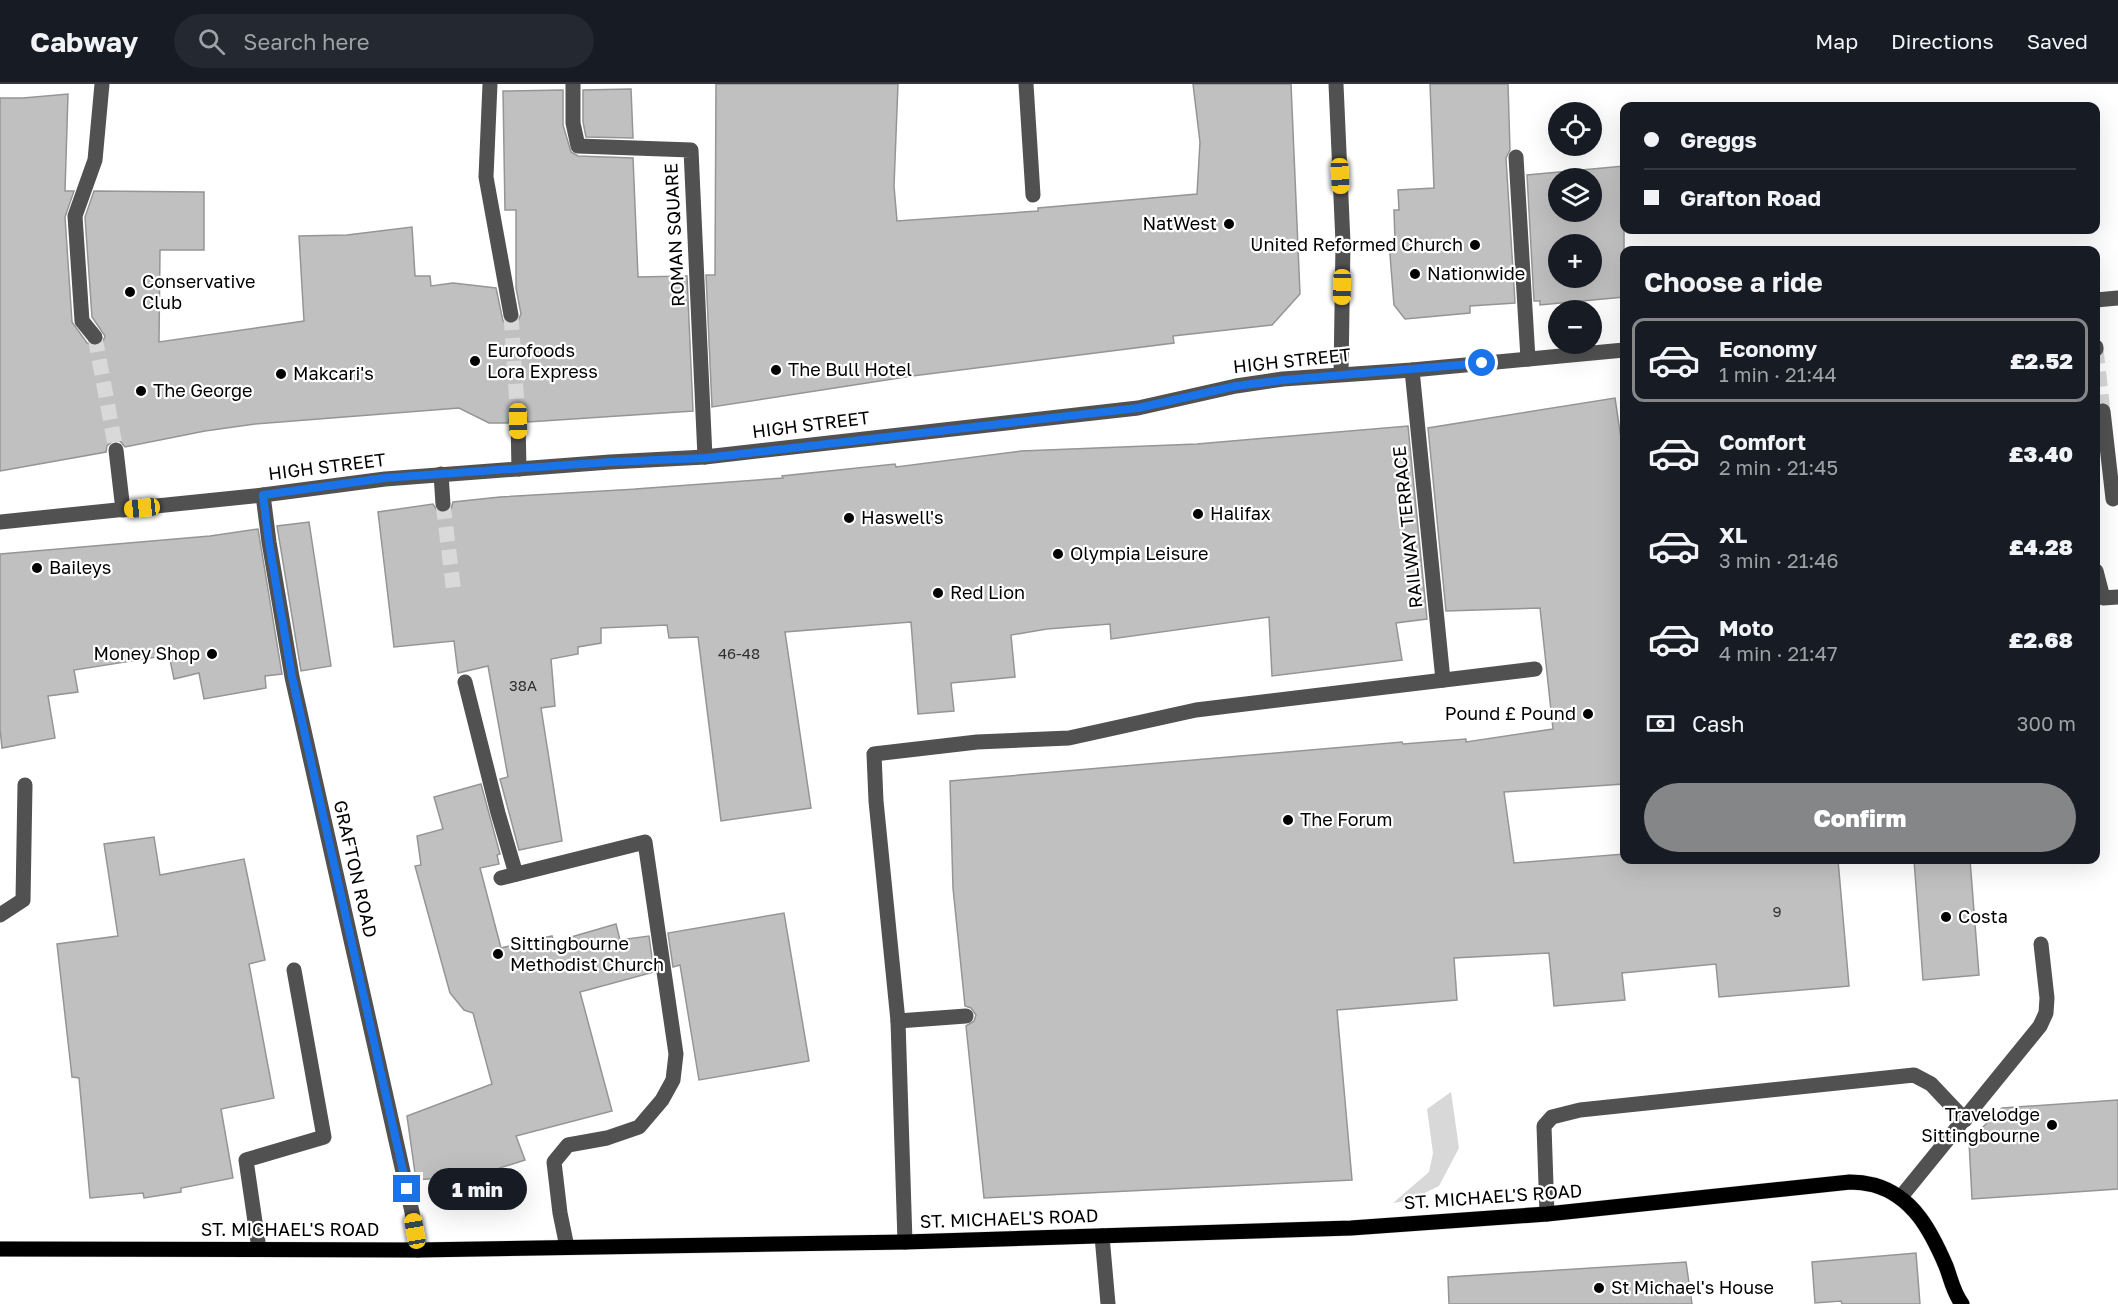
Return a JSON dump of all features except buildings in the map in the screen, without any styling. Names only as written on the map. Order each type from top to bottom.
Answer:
[{"type":"main road","name":"ST. MICHAEL'S ROAD","points":[[0,1249],[418,1250],[905,1242],[1351,1228],[1547,1214],[1850,1182],[1874,1185],[1900,1198],[1916,1211],[1947,1267],[1957,1301]]},
{"type":"street","points":[[95,337],[82,321],[75,216],[95,160],[102,84]]},
{"type":"street","points":[[490,84],[486,177],[512,315]]},
{"type":"street","name":"ROMAN SQUARE","points":[[573,84],[573,123],[578,146],[691,150],[705,458]]},
{"type":"street","points":[[1026,84],[1033,195]]},
{"type":"street","points":[[1336,84],[1343,243],[1341,374]]},
{"type":"street","points":[[1516,157],[1528,359]]},
{"type":"street","points":[[2100,300],[2118,298]]},
{"type":"street","name":"HIGH STREET","points":[[0,522],[263,495],[374,480],[705,458],[1138,408],[1236,386],[1341,374],[1620,351]]},
{"type":"street","name":"RAILWAY TERRACE","points":[[1412,370],[1443,681]]},
{"type":"street","points":[[2103,411],[2113,499]]},
{"type":"street","points":[[518,421],[519,469]]},
{"type":"street","points":[[116,450],[123,510]]},
{"type":"street","points":[[441,474],[443,504]]},
{"type":"street","name":"GRAFTON ROAD","points":[[263,495],[292,677],[407,1189],[418,1250]]},
{"type":"street","points":[[2100,587],[2103,598],[2118,597]]},
{"type":"street","points":[[905,1242],[898,1021],[876,801],[874,754],[977,742],[1069,738],[1196,710],[1535,669]]},
{"type":"street","points":[[465,681],[498,813],[516,874]]},
{"type":"street","points":[[0,915],[23,900],[25,785]]},
{"type":"street","points":[[501,878],[645,842],[676,1054],[673,1080],[662,1100],[639,1127],[607,1138],[568,1145],[554,1162],[567,1247]]},
{"type":"street","points":[[1900,1198],[2040,1026],[2046,1013],[2047,998],[2041,944]]},
{"type":"street","points":[[260,1249],[246,1160],[324,1137],[294,970]]},
{"type":"street","points":[[898,1021],[966,1016]]},
{"type":"street","points":[[1547,1214],[1544,1126],[1552,1118],[1580,1110],[1914,1075],[1931,1084],[1965,1120]]},
{"type":"street","points":[[1102,1236],[1108,1304]]},
{"type":"shaded area","points":[[1451,1092],[1459,1148],[1439,1186],[1410,1200],[1393,1203],[1429,1172],[1433,1153],[1427,1109]]},
{"type":"tunnel","points":[[511,315],[518,421]]},
{"type":"tunnel","points":[[95,337],[116,450]]},
{"type":"tunnel","points":[[2100,384],[2103,411]]},
{"type":"tunnel","points":[[443,504],[454,593]]},
{"type":"place","name":"NatWest","points":[[1229,224]]},
{"type":"place","name":"United Reformed Church","points":[[1475,245]]},
{"type":"place","name":"Nationwide","points":[[1415,274]]},
{"type":"place","name":"Conservative Club","points":[[130,292]]},
{"type":"place","name":"Eurofoods Lora Express","points":[[475,361]]},
{"type":"place","name":"The Bull Hotel","points":[[776,370]]},
{"type":"place","name":"Makcari's","points":[[281,374]]},
{"type":"place","name":"The George","points":[[141,391]]},
{"type":"place","name":"Halifax","points":[[1198,514]]},
{"type":"place","name":"Haswell's","points":[[849,518]]},
{"type":"place","name":"Olympia Leisure","points":[[1058,554]]},
{"type":"place","name":"Baileys","points":[[37,568]]},
{"type":"place","name":"Red Lion","points":[[938,593]]},
{"type":"place","name":"Money Shop","points":[[212,654]]},
{"type":"place","name":"Pound £ Pound","points":[[1588,714]]},
{"type":"place","name":"The Forum","points":[[1288,820]]},
{"type":"place","name":"Costa","points":[[1946,917]]},
{"type":"place","name":"Sittingbourne Methodist Church","points":[[498,954]]},
{"type":"place","name":"Travelodge Sittingbourne","points":[[2052,1125]]},
{"type":"place","name":"St Michael's House","points":[[1599,1288]]},
{"type":"route","points":[[407,1189],[292,677],[263,495],[385,478],[610,462],[705,458],[913,432],[1138,408],[1236,386],[1283,380],[1482,363]]}]
